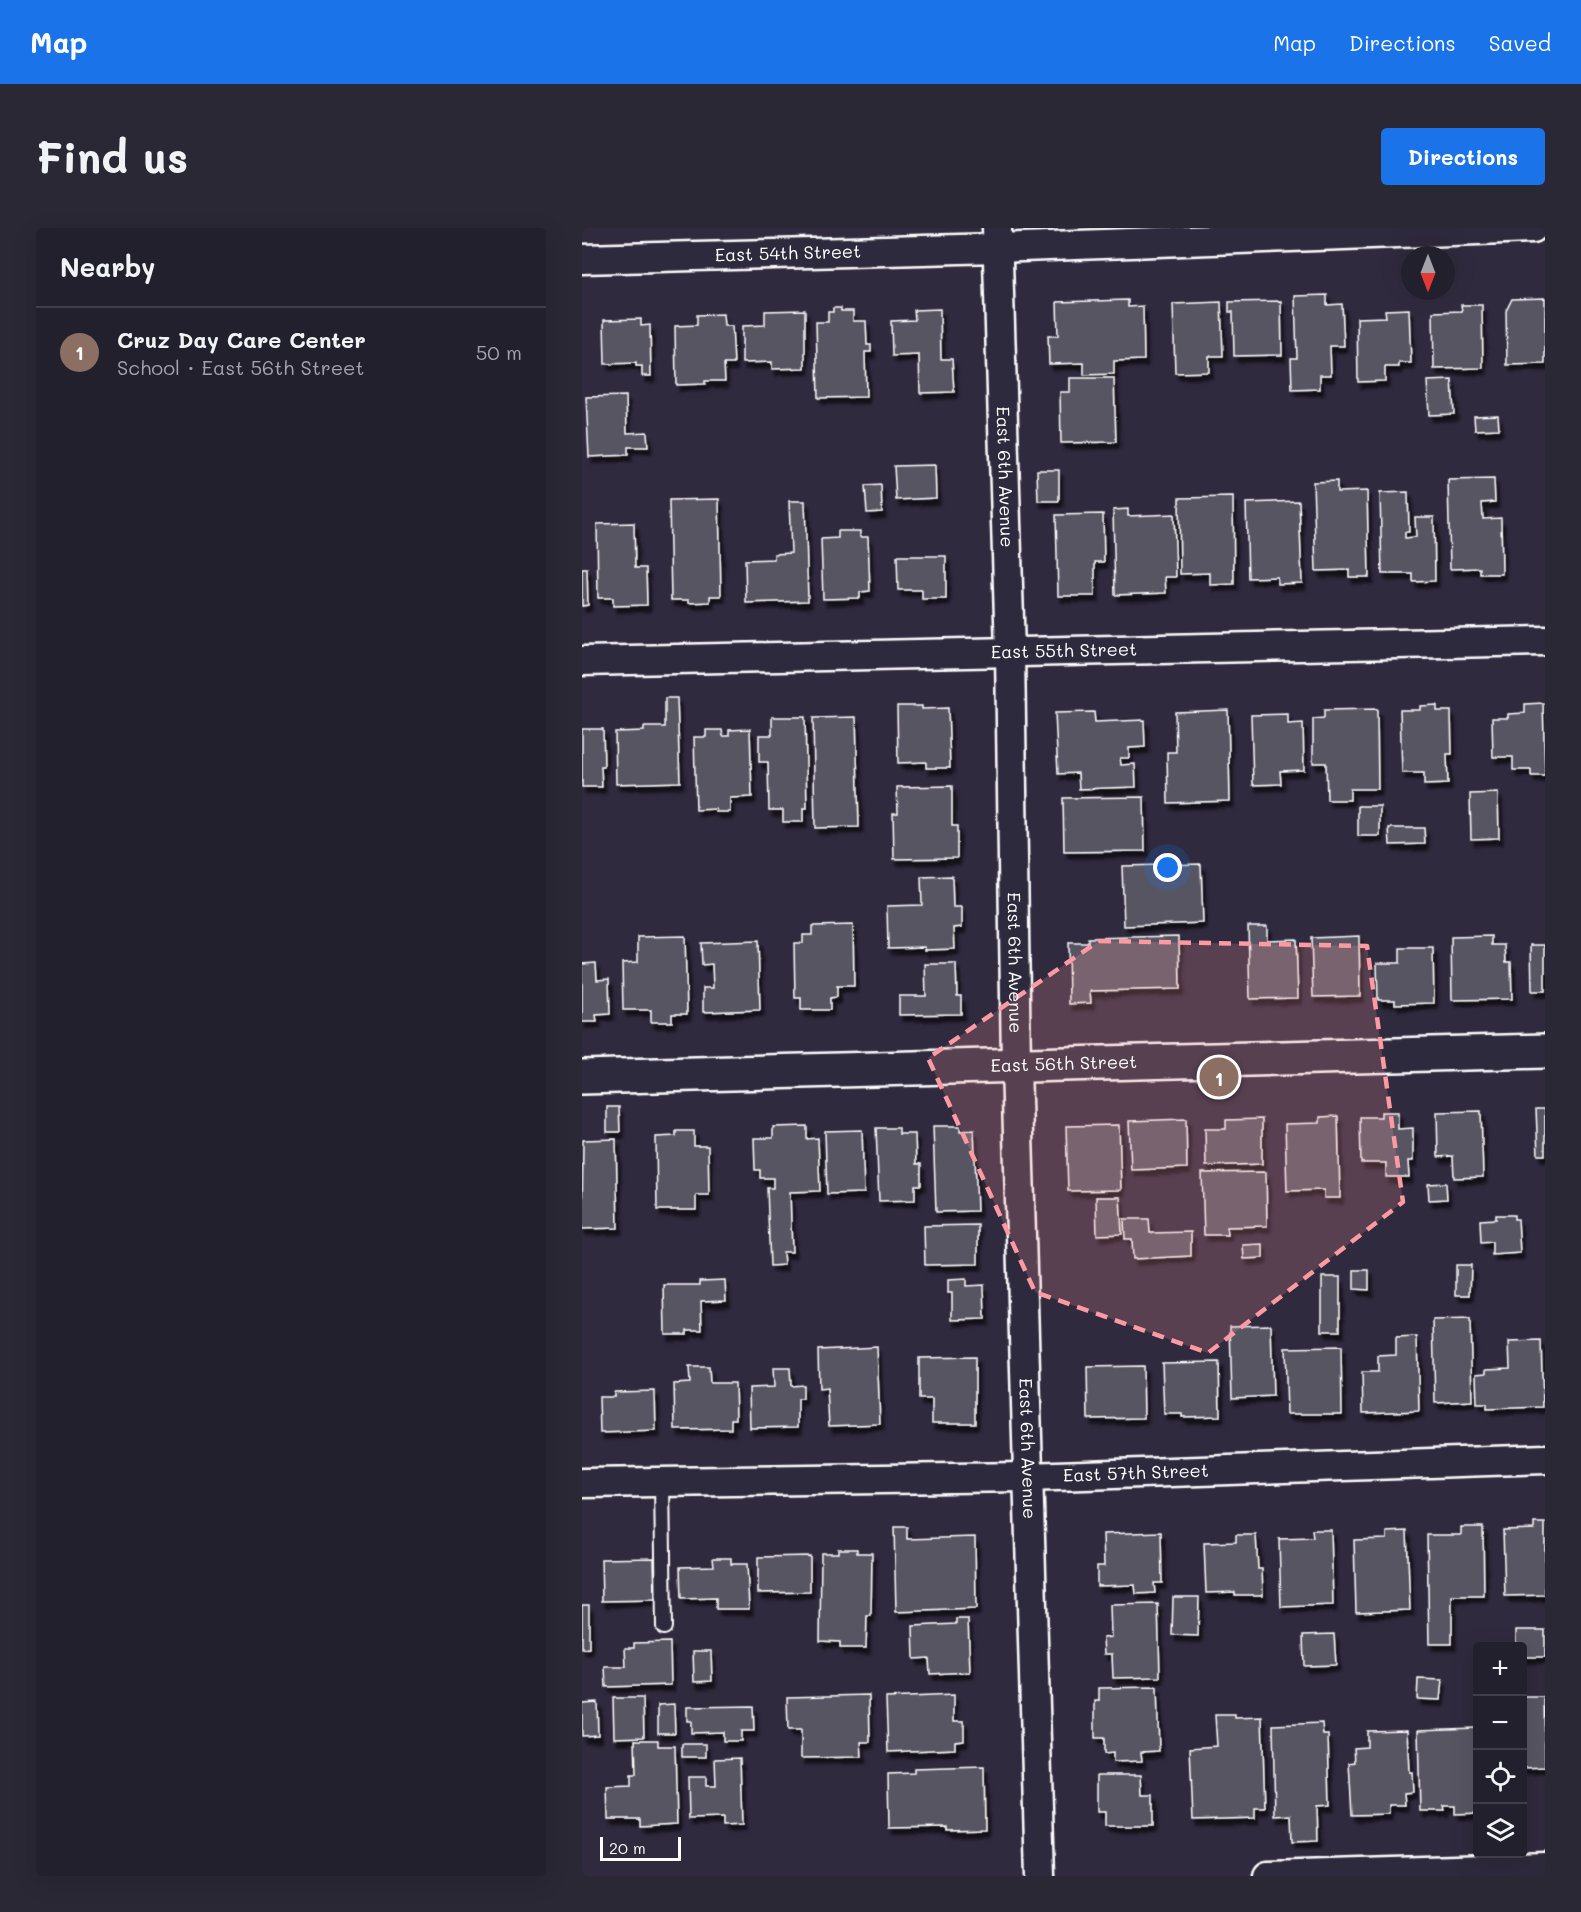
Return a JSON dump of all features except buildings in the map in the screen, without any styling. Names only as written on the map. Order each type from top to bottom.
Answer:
[{"type":"street","name":"East 54th Street","points":[[582,259],[997,238],[1533,228]]},
{"type":"street","name":"East 6th Avenue","points":[[997,238],[1010,652],[1016,1066],[1040,1876]]},
{"type":"street","name":"East 55th Street","points":[[582,661],[1545,641]]},
{"type":"street","name":"East 56th Street","points":[[582,1077],[1545,1051]]},
{"type":"street","name":"East 57th Street","points":[[582,1483],[1027,1477],[1545,1459]]},
{"type":"street","points":[[1268,1876],[1545,1867]]},
{"type":"lane","points":[[662,1482],[664,1627]]},
{"type":"highlighted area","points":[[1099,941],[1367,946],[1403,1202],[1208,1353],[1035,1292],[928,1058]]},
{"type":"place","name":"Cruz Day Care Center","points":[[1219,1077]]}]
